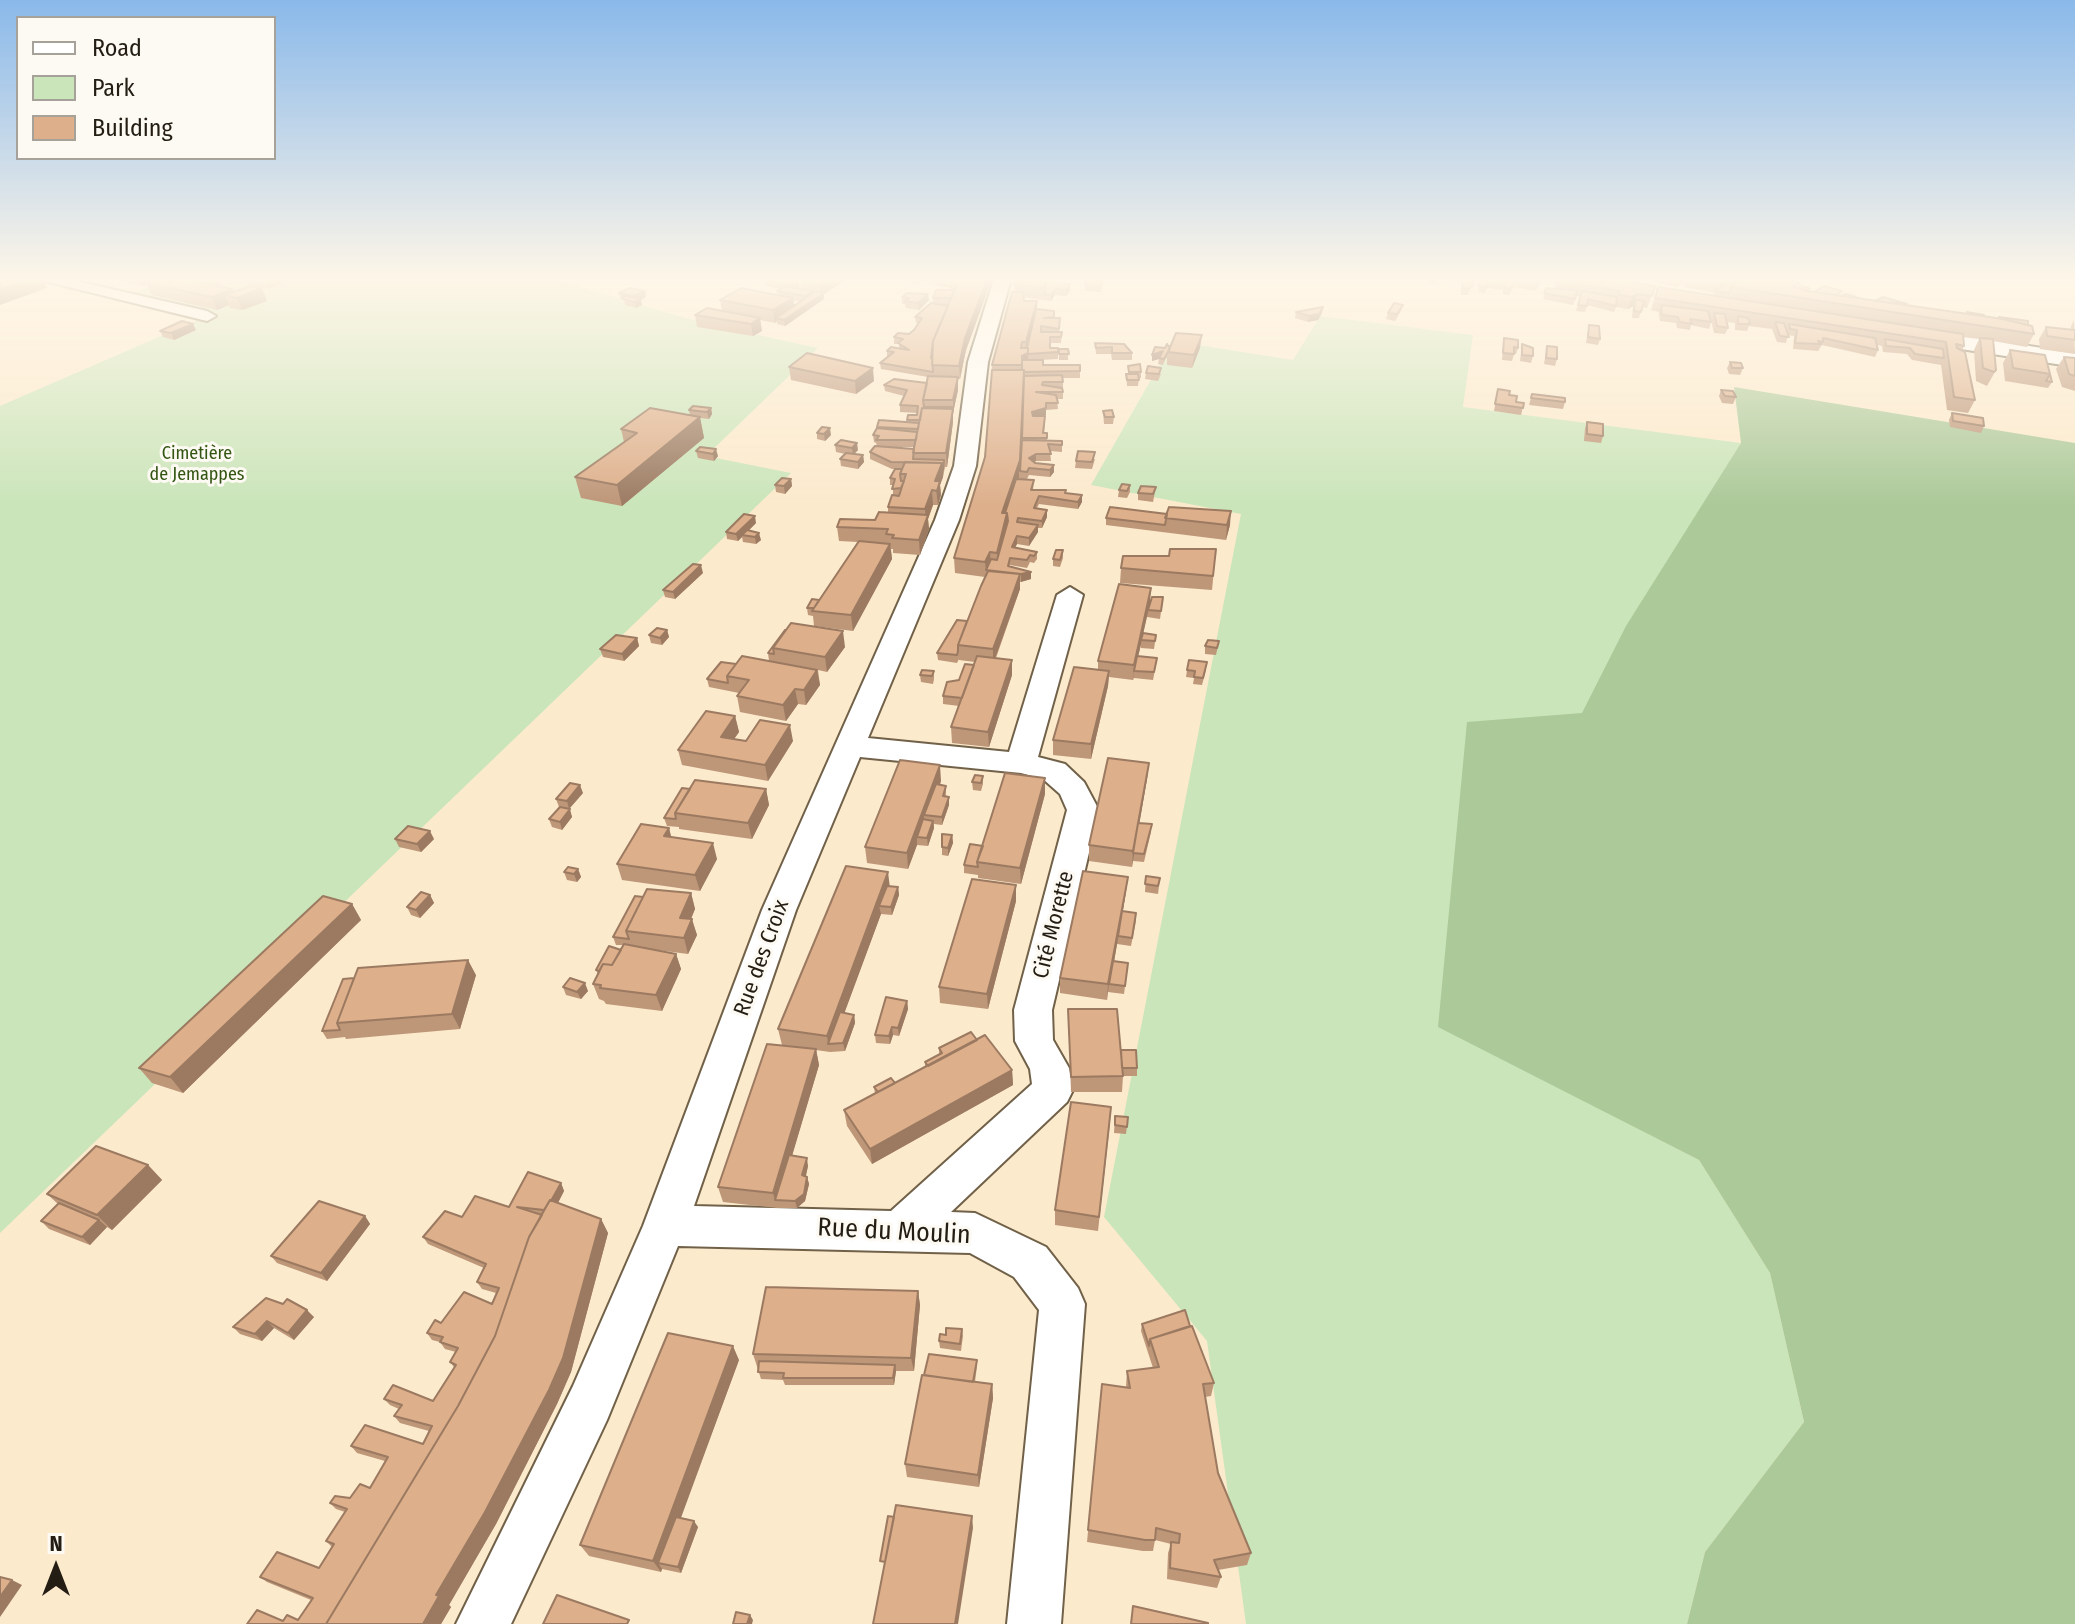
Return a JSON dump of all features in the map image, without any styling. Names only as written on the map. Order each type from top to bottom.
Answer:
[{"type":"street","name":"Rue des Croix","points":[[483,1624],[590,1403],[665,1226],[779,910],[947,520],[965,466],[980,355]]},
{"type":"street","points":[[2041,355],[2075,360]]},
{"type":"street","points":[[851,746],[1021,763],[1070,595]]},
{"type":"street","name":"Cité Morette","points":[[901,1230],[1053,1090],[1049,1068],[1034,1041],[1033,1010],[1083,810],[1073,789],[1054,771],[1021,763]]},
{"type":"street","name":"Rue du Moulin","points":[[665,1226],[975,1233],[1030,1262],[1062,1304],[1034,1624]]},
{"type":"green space","name":"Cimetière de Jemappes","points":[[118,355],[811,355],[706,456],[791,473],[0,1233],[0,406]]},
{"type":"green space","points":[[1165,355],[1260,355],[1293,360],[1296,355],[1470,355],[1463,407],[1741,443],[1438,1026],[1699,1160],[1770,1273],[1804,1422],[1705,1552],[1687,1624],[1246,1624],[1207,1341],[1104,1217],[1241,514],[1091,485]]},
{"type":"green space","points":[[1734,387],[2075,443],[2075,1624],[1687,1624],[1705,1552],[1804,1422],[1770,1273],[1699,1160],[1438,1027],[1467,722],[1582,713],[1626,626],[1741,443]]},
{"type":"building","points":[[805,355],[815,355],[873,368],[855,381],[789,367]]},
{"type":"building","points":[[890,355],[931,355],[933,372],[880,363]]},
{"type":"building","points":[[932,355],[961,355],[959,366],[932,365]]},
{"type":"building","points":[[995,355],[1024,355],[1022,365],[992,365]]},
{"type":"building","points":[[1546,355],[1557,355],[1557,359],[1546,358]]},
{"type":"building","points":[[1948,355],[1966,355],[1975,400],[1954,397]]},
{"type":"building","points":[[1982,355],[1995,355],[1996,370],[1983,368]]},
{"type":"building","points":[[2011,355],[2045,355],[2050,374],[2013,368]]},
{"type":"building","points":[[2064,357],[2075,358],[2075,376],[2069,374]]},
{"type":"building","points":[[1022,360],[1043,360],[1043,365],[1080,365],[1080,371],[1024,372]]},
{"type":"building","points":[[1730,362],[1741,363],[1743,368],[1732,368]]},
{"type":"building","points":[[1140,364],[1141,372],[1129,372],[1128,366]]},
{"type":"building","points":[[1148,366],[1161,368],[1159,374],[1146,373]]},
{"type":"building","points":[[992,370],[1024,370],[1020,460],[1002,513],[1007,513],[997,553],[990,552],[985,562],[954,558],[985,457]]},
{"type":"building","points":[[1126,374],[1138,374],[1139,380],[1127,380]]},
{"type":"building","points":[[1062,375],[1063,382],[1043,382],[1042,385],[1062,388],[1063,392],[1036,392],[1056,395],[1058,403],[1046,403],[1046,408],[1032,412],[1033,416],[1045,416],[1043,433],[1047,433],[1047,438],[1022,438],[1024,376]]},
{"type":"building","points":[[928,376],[958,377],[953,400],[923,400]]},
{"type":"building","points":[[894,379],[927,383],[924,407],[953,409],[922,408],[920,420],[907,420],[908,415],[917,415],[918,406],[900,405],[907,390],[884,385]]},
{"type":"building","points":[[1498,389],[1517,396],[1516,402],[1524,403],[1523,408],[1495,404]]},
{"type":"building","points":[[1721,390],[1733,391],[1736,397],[1725,396]]},
{"type":"building","points":[[1532,394],[1565,398],[1565,402],[1531,398]]},
{"type":"building","points":[[693,406],[711,408],[707,412],[689,410]]},
{"type":"building","points":[[650,408],[700,417],[617,485],[575,477],[637,433],[621,429]]},
{"type":"building","points":[[922,408],[953,409],[946,453],[913,453]]},
{"type":"building","points":[[1112,410],[1114,417],[1105,417],[1103,411]]},
{"type":"building","points":[[1952,413],[1983,418],[1984,426],[1953,421]]},
{"type":"building","points":[[879,420],[919,423],[918,429],[877,427]]},
{"type":"building","points":[[1587,422],[1603,424],[1603,436],[1587,434]]},
{"type":"building","points":[[822,427],[830,428],[824,434],[817,433]]},
{"type":"building","points":[[877,428],[917,432],[916,440],[876,440],[879,436],[873,435]]},
{"type":"building","points":[[841,440],[857,443],[852,448],[835,445]]},
{"type":"building","points":[[1022,440],[1062,441],[1062,445],[1048,444],[1051,454],[1036,454],[1029,458],[1035,463],[1054,465],[1050,470],[1029,468],[1027,472],[1020,471]]},
{"type":"building","points":[[875,446],[914,449],[913,459],[944,460],[943,470],[942,463],[891,462],[870,452]]},
{"type":"building","points":[[700,447],[716,449],[713,454],[696,451]]},
{"type":"building","points":[[1078,451],[1095,452],[1092,462],[1076,461]]},
{"type":"building","points":[[846,453],[863,455],[858,462],[840,459]]},
{"type":"building","points":[[905,462],[942,463],[935,481],[940,481],[937,491],[932,490],[925,509],[888,507],[892,495],[899,496],[906,474],[900,474]]},
{"type":"building","points":[[895,469],[902,469],[901,481],[904,481],[901,488],[892,489],[895,479],[890,478]]},
{"type":"building","points":[[782,478],[791,479],[784,486],[775,485]]},
{"type":"building","points":[[1016,479],[1034,480],[1031,490],[1066,490],[1065,493],[1082,495],[1078,502],[1039,496],[1034,508],[1047,510],[1042,521],[1018,518],[1017,522],[1038,525],[1029,538],[1017,536],[1012,547],[1037,552],[1027,560],[1010,558],[1008,566],[1031,572],[1021,574],[986,570],[991,559],[997,560],[1008,521],[1005,513]]},
{"type":"building","points":[[1122,484],[1130,485],[1127,491],[1119,490]]},
{"type":"building","points":[[1141,486],[1156,487],[1153,494],[1138,493]]},
{"type":"building","points":[[1110,507],[1167,514],[1165,525],[1106,518]]},
{"type":"building","points":[[1169,507],[1231,511],[1227,525],[1165,518]]},
{"type":"building","points":[[879,512],[928,515],[919,540],[892,538],[894,535],[886,534],[888,529],[837,527],[840,519],[875,520]]},
{"type":"building","points":[[744,514],[755,516],[736,534],[726,532]]},
{"type":"building","points":[[747,530],[759,533],[755,537],[742,535]]},
{"type":"building","points":[[859,541],[890,544],[851,615],[812,611]]},
{"type":"building","points":[[1170,549],[1216,549],[1213,576],[1121,568],[1123,556],[1169,556]]},
{"type":"building","points":[[1056,550],[1063,550],[1060,560],[1053,559]]},
{"type":"building","points":[[693,564],[701,565],[673,592],[663,590]]},
{"type":"building","points":[[988,571],[1020,574],[993,649],[958,645],[981,586]]},
{"type":"building","points":[[1119,584],[1151,588],[1134,665],[1098,661]]},
{"type":"building","points":[[1152,597],[1163,597],[1161,611],[1148,610]]},
{"type":"building","points":[[812,599],[819,600],[814,608],[807,608]]},
{"type":"building","points":[[957,620],[967,621],[957,655],[937,653]]},
{"type":"building","points":[[791,623],[843,631],[825,657],[773,648]]},
{"type":"building","points":[[657,628],[667,630],[660,638],[649,635]]},
{"type":"building","points":[[785,630],[773,648],[774,654],[768,653]]},
{"type":"building","points":[[1143,633],[1156,635],[1155,641],[1141,640]]},
{"type":"building","points":[[616,635],[637,638],[622,654],[600,649]]},
{"type":"building","points":[[1208,640],[1219,641],[1217,648],[1205,646]]},
{"type":"building","points":[[742,656],[817,670],[804,690],[795,689],[783,705],[737,696],[749,680],[727,676]]},
{"type":"building","points":[[977,656],[1012,660],[988,732],[951,727]]},
{"type":"building","points":[[1137,656],[1157,658],[1154,672],[1134,671]]},
{"type":"building","points":[[1189,660],[1207,662],[1203,678],[1194,677],[1195,671],[1187,670]]},
{"type":"building","points":[[721,662],[736,664],[727,676],[728,683],[707,679]]},
{"type":"building","points":[[965,664],[974,665],[962,698],[943,696],[947,682],[959,680]]},
{"type":"building","points":[[1074,667],[1109,671],[1091,744],[1053,740]]},
{"type":"building","points":[[922,670],[934,671],[932,676],[920,675]]},
{"type":"building","points":[[706,711],[735,716],[721,737],[746,741],[760,720],[790,725],[765,765],[678,750]]},
{"type":"building","points":[[1108,758],[1149,763],[1133,851],[1089,845]]},
{"type":"building","points":[[900,760],[940,765],[907,853],[865,847]]},
{"type":"building","points":[[1005,773],[1045,778],[1020,868],[977,862]]},
{"type":"building","points":[[975,775],[983,776],[981,783],[972,782]]},
{"type":"building","points":[[695,780],[766,789],[748,823],[675,813]]},
{"type":"building","points":[[570,783],[580,785],[567,801],[556,799]]},
{"type":"building","points":[[936,784],[946,786],[943,796],[949,797],[942,817],[924,815]]},
{"type":"building","points":[[682,788],[690,789],[675,813],[676,819],[664,818]]},
{"type":"building","points":[[560,807],[570,809],[560,822],[549,819]]},
{"type":"building","points":[[923,819],[933,821],[927,838],[917,837]]},
{"type":"building","points":[[1138,823],[1152,824],[1144,854],[1133,853]]},
{"type":"building","points":[[641,824],[669,828],[664,836],[713,843],[695,875],[617,864]]},
{"type":"building","points":[[408,826],[430,831],[417,844],[395,839]]},
{"type":"building","points":[[942,834],[952,835],[948,848],[942,847]]},
{"type":"building","points":[[970,844],[983,846],[978,867],[964,865]]},
{"type":"building","points":[[846,866],[888,872],[827,1036],[778,1029]]},
{"type":"building","points":[[568,867],[578,869],[574,874],[564,872]]},
{"type":"building","points":[[1083,871],[1128,877],[1108,984],[1060,978]]},
{"type":"building","points":[[1146,876],[1160,878],[1158,886],[1145,884]]},
{"type":"building","points":[[972,879],[1016,885],[987,994],[939,987]]},
{"type":"building","points":[[887,886],[898,887],[891,907],[879,906]]},
{"type":"building","points":[[647,889],[691,893],[680,918],[692,919],[684,938],[626,931]]},
{"type":"building","points":[[421,892],[430,895],[416,910],[407,907]]},
{"type":"building","points":[[323,896],[352,904],[170,1077],[139,1068]]},
{"type":"building","points":[[635,896],[643,897],[626,931],[629,939],[613,937]]},
{"type":"building","points":[[1122,911],[1136,913],[1132,938],[1118,936]]},
{"type":"building","points":[[624,944],[676,954],[656,995],[600,988],[601,985],[593,984],[603,964],[612,965]]},
{"type":"building","points":[[609,946],[621,950],[612,965],[603,964],[599,971],[596,970]]},
{"type":"building","points":[[468,960],[452,1014],[337,1023],[358,968]]},
{"type":"building","points":[[1113,961],[1128,963],[1125,986],[1109,984]]},
{"type":"building","points":[[354,978],[337,1023],[340,1030],[322,1031],[343,979]]},
{"type":"building","points":[[570,978],[585,983],[577,992],[563,987]]},
{"type":"building","points":[[886,997],[907,1001],[898,1028],[892,1027],[889,1036],[875,1035]]},
{"type":"building","points":[[1068,1009],[1117,1009],[1123,1076],[1071,1077]]},
{"type":"building","points":[[840,1012],[854,1015],[843,1043],[828,1044]]},
{"type":"building","points":[[971,1032],[977,1040],[928,1066],[925,1062],[942,1053],[939,1048]]},
{"type":"building","points":[[985,1035],[1012,1070],[870,1149],[844,1110]]},
{"type":"building","points":[[767,1044],[816,1049],[773,1193],[718,1187]]},
{"type":"building","points":[[1121,1050],[1136,1050],[1137,1068],[1122,1068]]},
{"type":"building","points":[[891,1078],[895,1083],[878,1092],[874,1087]]},
{"type":"building","points":[[1071,1102],[1111,1107],[1099,1217],[1055,1210]]},
{"type":"building","points":[[1115,1116],[1128,1117],[1127,1127],[1115,1125]]},
{"type":"building","points":[[96,1146],[148,1165],[97,1215],[47,1194]]},
{"type":"building","points":[[789,1155],[807,1158],[802,1175],[807,1177],[804,1194],[795,1201],[775,1200]]},
{"type":"building","points":[[528,1172],[561,1183],[544,1210],[517,1207],[542,1215],[529,1237],[495,1336],[458,1406],[326,1624],[247,1624],[257,1610],[283,1621],[287,1615],[298,1620],[313,1598],[260,1577],[277,1552],[319,1568],[334,1544],[326,1541],[347,1509],[330,1503],[335,1496],[350,1498],[360,1484],[370,1488],[388,1457],[351,1446],[365,1425],[423,1444],[432,1426],[394,1416],[402,1405],[384,1399],[393,1385],[433,1401],[456,1365],[450,1362],[458,1348],[440,1342],[443,1337],[427,1333],[435,1320],[441,1323],[464,1292],[492,1304],[499,1288],[477,1282],[486,1264],[423,1237],[445,1211],[462,1217],[475,1196],[509,1207]]},
{"type":"building","points":[[550,1200],[601,1219],[563,1358],[485,1512],[436,1595],[439,1596],[423,1624],[326,1624],[458,1406],[495,1336],[529,1237]]},
{"type":"building","points":[[319,1201],[365,1216],[321,1273],[271,1256]]},
{"type":"building","points":[[59,1203],[99,1220],[82,1237],[41,1221]]},
{"type":"building","points":[[766,1287],[918,1291],[911,1358],[753,1354]]},
{"type":"building","points":[[266,1298],[283,1304],[287,1299],[307,1310],[288,1333],[267,1321],[255,1334],[233,1327]]},
{"type":"building","points":[[1185,1310],[1190,1326],[1150,1339],[1149,1346],[1142,1324]]},
{"type":"building","points":[[1192,1326],[1214,1383],[1203,1384],[1218,1473],[1251,1553],[1214,1560],[1221,1577],[1170,1568],[1171,1542],[1179,1543],[1180,1534],[1156,1528],[1155,1540],[1145,1540],[1088,1530],[1102,1384],[1130,1388],[1127,1371],[1159,1367],[1150,1339]]},
{"type":"building","points":[[946,1328],[962,1329],[960,1344],[939,1341],[940,1334],[946,1335]]},
{"type":"building","points":[[668,1333],[733,1346],[653,1561],[580,1545]]},
{"type":"building","points":[[929,1354],[977,1360],[973,1382],[924,1375]]},
{"type":"building","points":[[759,1361],[895,1365],[893,1378],[783,1378],[784,1373],[758,1372]]},
{"type":"building","points":[[922,1375],[992,1384],[978,1475],[905,1464]]},
{"type":"building","points":[[896,1505],[972,1516],[955,1624],[873,1624]]},
{"type":"building","points":[[888,1516],[894,1517],[885,1562],[880,1561]]},
{"type":"building","points":[[676,1517],[694,1521],[678,1567],[658,1563]]},
{"type":"building","points":[[0,1577],[12,1580],[0,1597]]},
{"type":"building","points":[[557,1595],[629,1620],[627,1624],[543,1624]]},
{"type":"building","points":[[1133,1606],[1208,1623],[1208,1624],[1131,1624]]},
{"type":"building","points":[[736,1612],[750,1615],[747,1624],[733,1624]]}]
